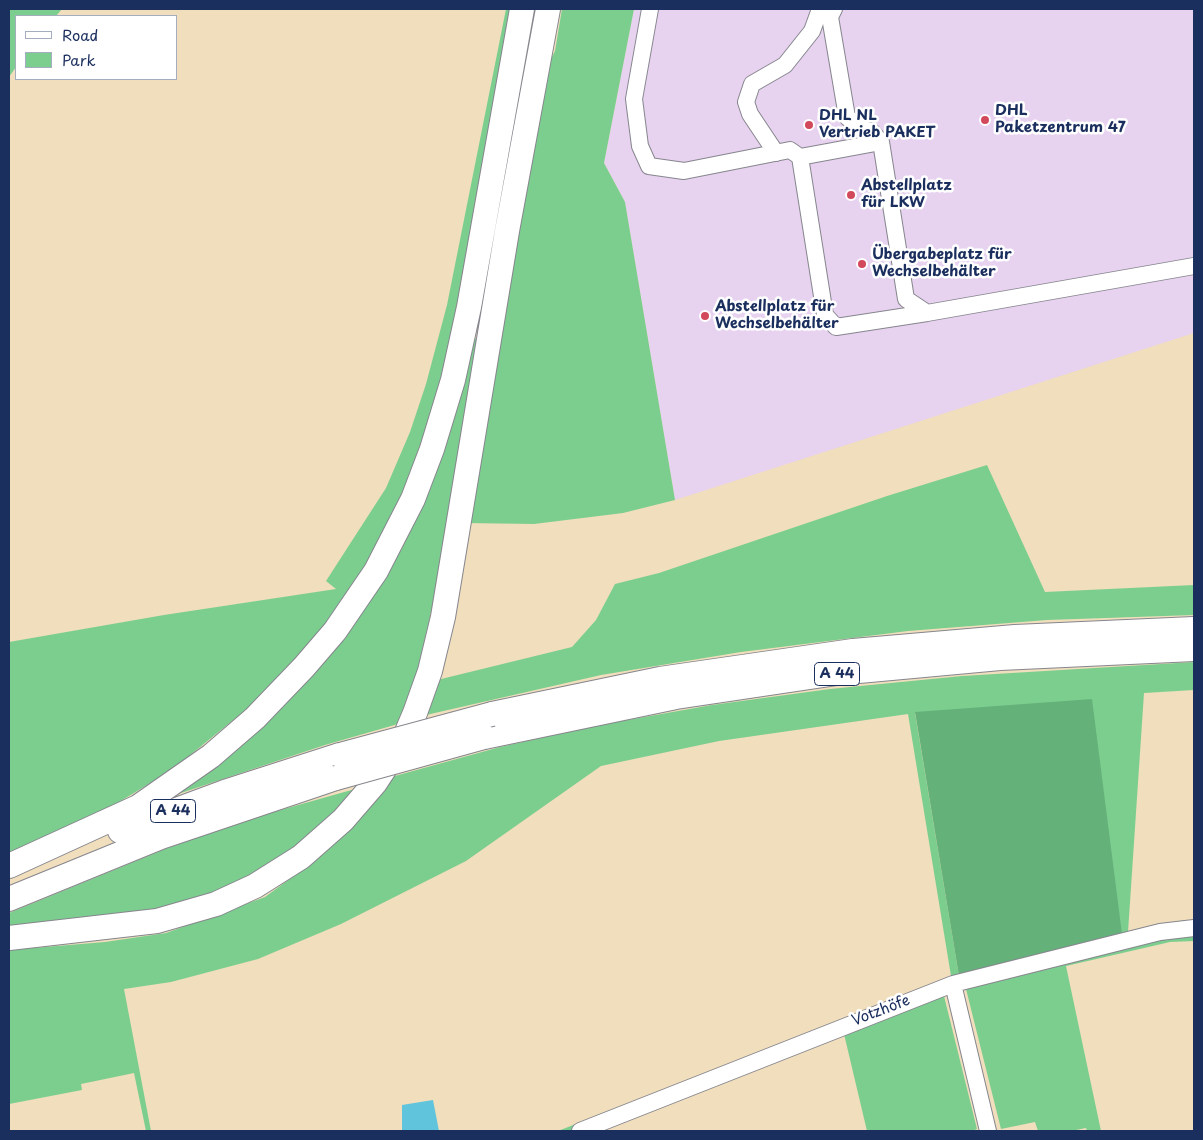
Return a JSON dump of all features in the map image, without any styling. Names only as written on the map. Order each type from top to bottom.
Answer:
[{"type":"highway","points":[[9,866],[146,802],[195,769],[227,743],[268,706],[314,656],[354,604],[386,555],[409,507],[422,474],[455,370],[469,307],[522,9]]},
{"type":"highway","points":[[9,938],[157,921],[203,909],[255,886],[302,857],[343,820],[375,784],[404,739],[416,713],[430,671],[443,617],[507,231],[548,9]]},
{"type":"highway","name":"A 44","points":[[9,877],[181,808],[340,755],[492,714],[670,677],[853,651],[1007,637],[1194,628]]},
{"type":"highway","name":"A 44","points":[[9,899],[161,837],[336,778],[484,737],[644,703],[829,674],[1008,658],[1194,649]]},
{"type":"street","points":[[650,9],[634,99],[640,146],[650,166],[684,171],[790,150],[800,156],[881,142]]},
{"type":"street","points":[[776,153],[750,114],[746,102],[752,84],[785,65],[812,31],[820,9]]},
{"type":"street","points":[[834,9],[830,17],[847,117],[859,127],[872,132],[881,142],[906,298],[927,312]]},
{"type":"street","points":[[800,156],[825,315],[836,327],[1194,266]]},
{"type":"street","name":"Votzhöfe","points":[[580,1131],[953,984],[1160,932],[1194,928]]},
{"type":"street","points":[[953,984],[988,1131]]},
{"type":"shaded area","name":"DHL Paketzentrum 47","points":[[634,9],[1194,9],[1194,333],[675,500],[625,202],[604,163]]},
{"type":"green space","points":[[9,9],[62,9],[57,15],[15,15],[15,68],[9,77]]},
{"type":"green space","points":[[506,9],[515,9],[451,371],[403,495],[375,550],[338,607],[295,665],[248,708],[173,769],[98,815],[9,858],[9,642],[164,615],[336,589],[326,581],[386,488],[410,432],[426,384],[447,305]]},
{"type":"green space","points":[[562,9],[634,9],[604,163],[625,202],[675,500],[623,513],[534,524],[464,523],[549,63],[555,51]]},
{"type":"green space","points":[[475,339],[480,340],[433,604],[413,689],[398,724],[325,745],[163,799],[319,658],[453,419]]},
{"type":"green space","points":[[987,465],[1045,592],[1194,585],[1194,615],[1047,620],[908,631],[741,652],[601,675],[426,715],[433,681],[572,647],[596,620],[615,584],[659,573],[887,496]]},
{"type":"green space","points":[[1194,662],[1194,690],[1144,693],[1128,932],[1185,920],[1194,921],[1123,936],[915,713],[959,976],[616,1114],[570,1131],[558,1131],[951,976],[908,714],[719,741],[601,766],[466,861],[341,924],[258,959],[171,982],[124,989],[151,1131],[146,1131],[134,1073],[81,1084],[82,1090],[9,1104],[9,950],[105,942],[166,933],[265,897],[321,856],[367,805],[384,779],[500,747],[599,725],[712,705],[830,689],[962,676]]},
{"type":"green space","points":[[1092,699],[1122,934],[959,976],[915,712]]},
{"type":"green space","points":[[355,789],[338,809],[301,843],[267,867],[230,887],[182,904],[131,913],[9,927],[9,913],[170,847],[259,816]]},
{"type":"green space","points":[[1194,932],[1194,941],[1170,942],[1066,966],[1101,1131],[1087,1131],[1086,1128],[1071,1131],[1038,1131],[1035,1122],[1001,1129],[966,989],[981,980]]},
{"type":"green space","points":[[936,993],[944,996],[977,1129],[972,1131],[867,1131],[844,1034],[601,1131],[604,1125],[842,1029],[856,1027],[886,1015],[896,1007]]},
{"type":"water","points":[[433,1100],[439,1131],[402,1131],[402,1105]]},
{"type":"place","name":"DHL Paketzentrum 47","points":[[985,120]]},
{"type":"place","name":"DHL NL Vertrieb PAKET","points":[[809,125]]},
{"type":"place","name":"Abstellplatz für LKW","points":[[851,195]]},
{"type":"place","name":"Übergabeplatz für Wechselbehälter","points":[[862,264]]},
{"type":"place","name":"Abstellplatz für Wechselbehälter","points":[[705,316]]}]
